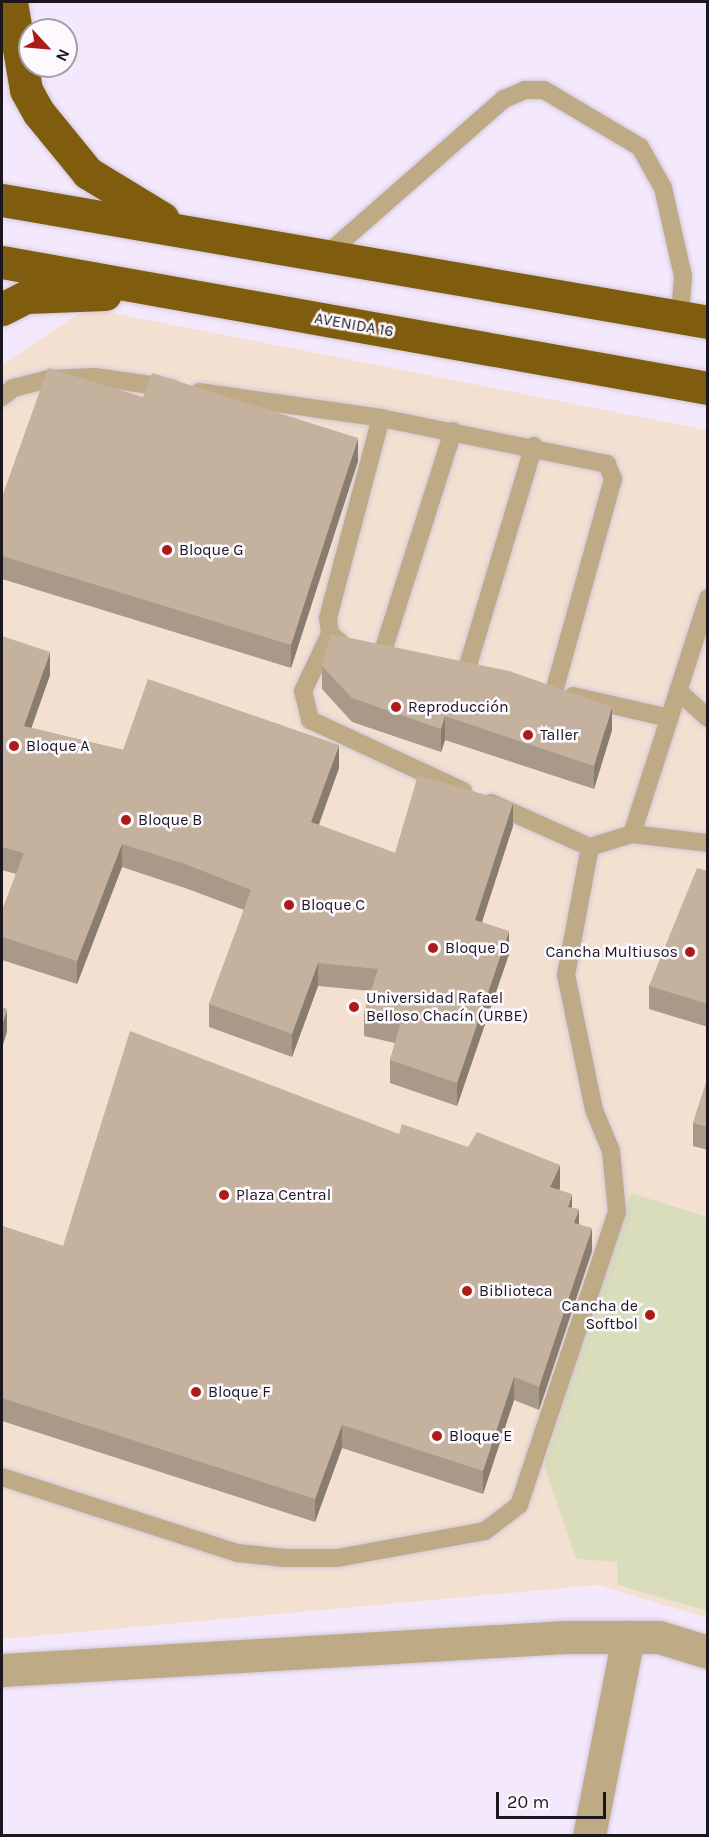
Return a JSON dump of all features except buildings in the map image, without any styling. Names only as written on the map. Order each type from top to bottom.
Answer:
[{"type":"highway","points":[[2,28],[10,2]]},
{"type":"highway","points":[[10,2],[26,90],[61,144],[88,173],[127,200],[190,232]]},
{"type":"highway","points":[[2,200],[694,320]]},
{"type":"highway","name":"AVENIDA 16","points":[[2,262],[708,388]]},
{"type":"highway","points":[[2,309],[26,297],[169,292]]},
{"type":"street","points":[[2,1670],[628,1637],[659,1637],[708,1652]]},
{"type":"street","points":[[589,1836],[628,1637]]},
{"type":"lane","points":[[325,256],[504,99],[525,90],[544,90],[640,147],[663,188],[694,320]]},
{"type":"lane","points":[[2,398],[14,388],[48,379],[95,377],[381,418],[534,446],[607,464],[614,479],[554,692]]},
{"type":"lane","points":[[381,418],[328,618],[330,634],[303,691],[310,720],[319,728],[590,847],[632,834],[708,843]]},
{"type":"lane","points":[[382,654],[453,431]]},
{"type":"lane","points":[[466,672],[534,446]]},
{"type":"lane","points":[[632,834],[708,598]]},
{"type":"lane","points":[[330,634],[344,646],[403,659]]},
{"type":"lane","points":[[445,668],[488,677]]},
{"type":"lane","points":[[532,687],[669,718]]},
{"type":"lane","points":[[678,692],[708,718]]},
{"type":"lane","points":[[2,1477],[238,1553],[285,1558],[337,1558],[485,1531],[519,1505],[617,1212],[611,1151],[594,1110],[566,975],[590,847]]},
{"type":"shaded area","name":"Universidad Rafael Belloso Chacín (URBE)","points":[[87,308],[707,430],[707,1618],[598,1585],[2,1639],[2,365]]},
{"type":"green space","name":"Cancha de Softbol","points":[[631,1193],[707,1217],[707,1611],[618,1585],[617,1562],[576,1559],[544,1465]]},
{"type":"place","name":"Bloque G","points":[[167,550]]},
{"type":"place","name":"Reproducción","points":[[396,707]]},
{"type":"place","name":"Taller","points":[[528,735]]},
{"type":"place","name":"Bloque A","points":[[14,746]]},
{"type":"place","name":"Bloque B","points":[[126,820]]},
{"type":"place","name":"Bloque C","points":[[289,905]]},
{"type":"place","name":"Bloque D","points":[[433,948]]},
{"type":"place","name":"Cancha Multiusos","points":[[690,952]]},
{"type":"place","name":"Universidad Rafael Belloso Chacín (URBE)","points":[[354,1007]]},
{"type":"place","name":"Plaza Central","points":[[224,1195]]},
{"type":"place","name":"Biblioteca","points":[[467,1291]]},
{"type":"place","name":"Cancha de Softbol","points":[[650,1315]]},
{"type":"place","name":"Bloque F","points":[[196,1392]]},
{"type":"place","name":"Bloque E","points":[[437,1436]]}]
